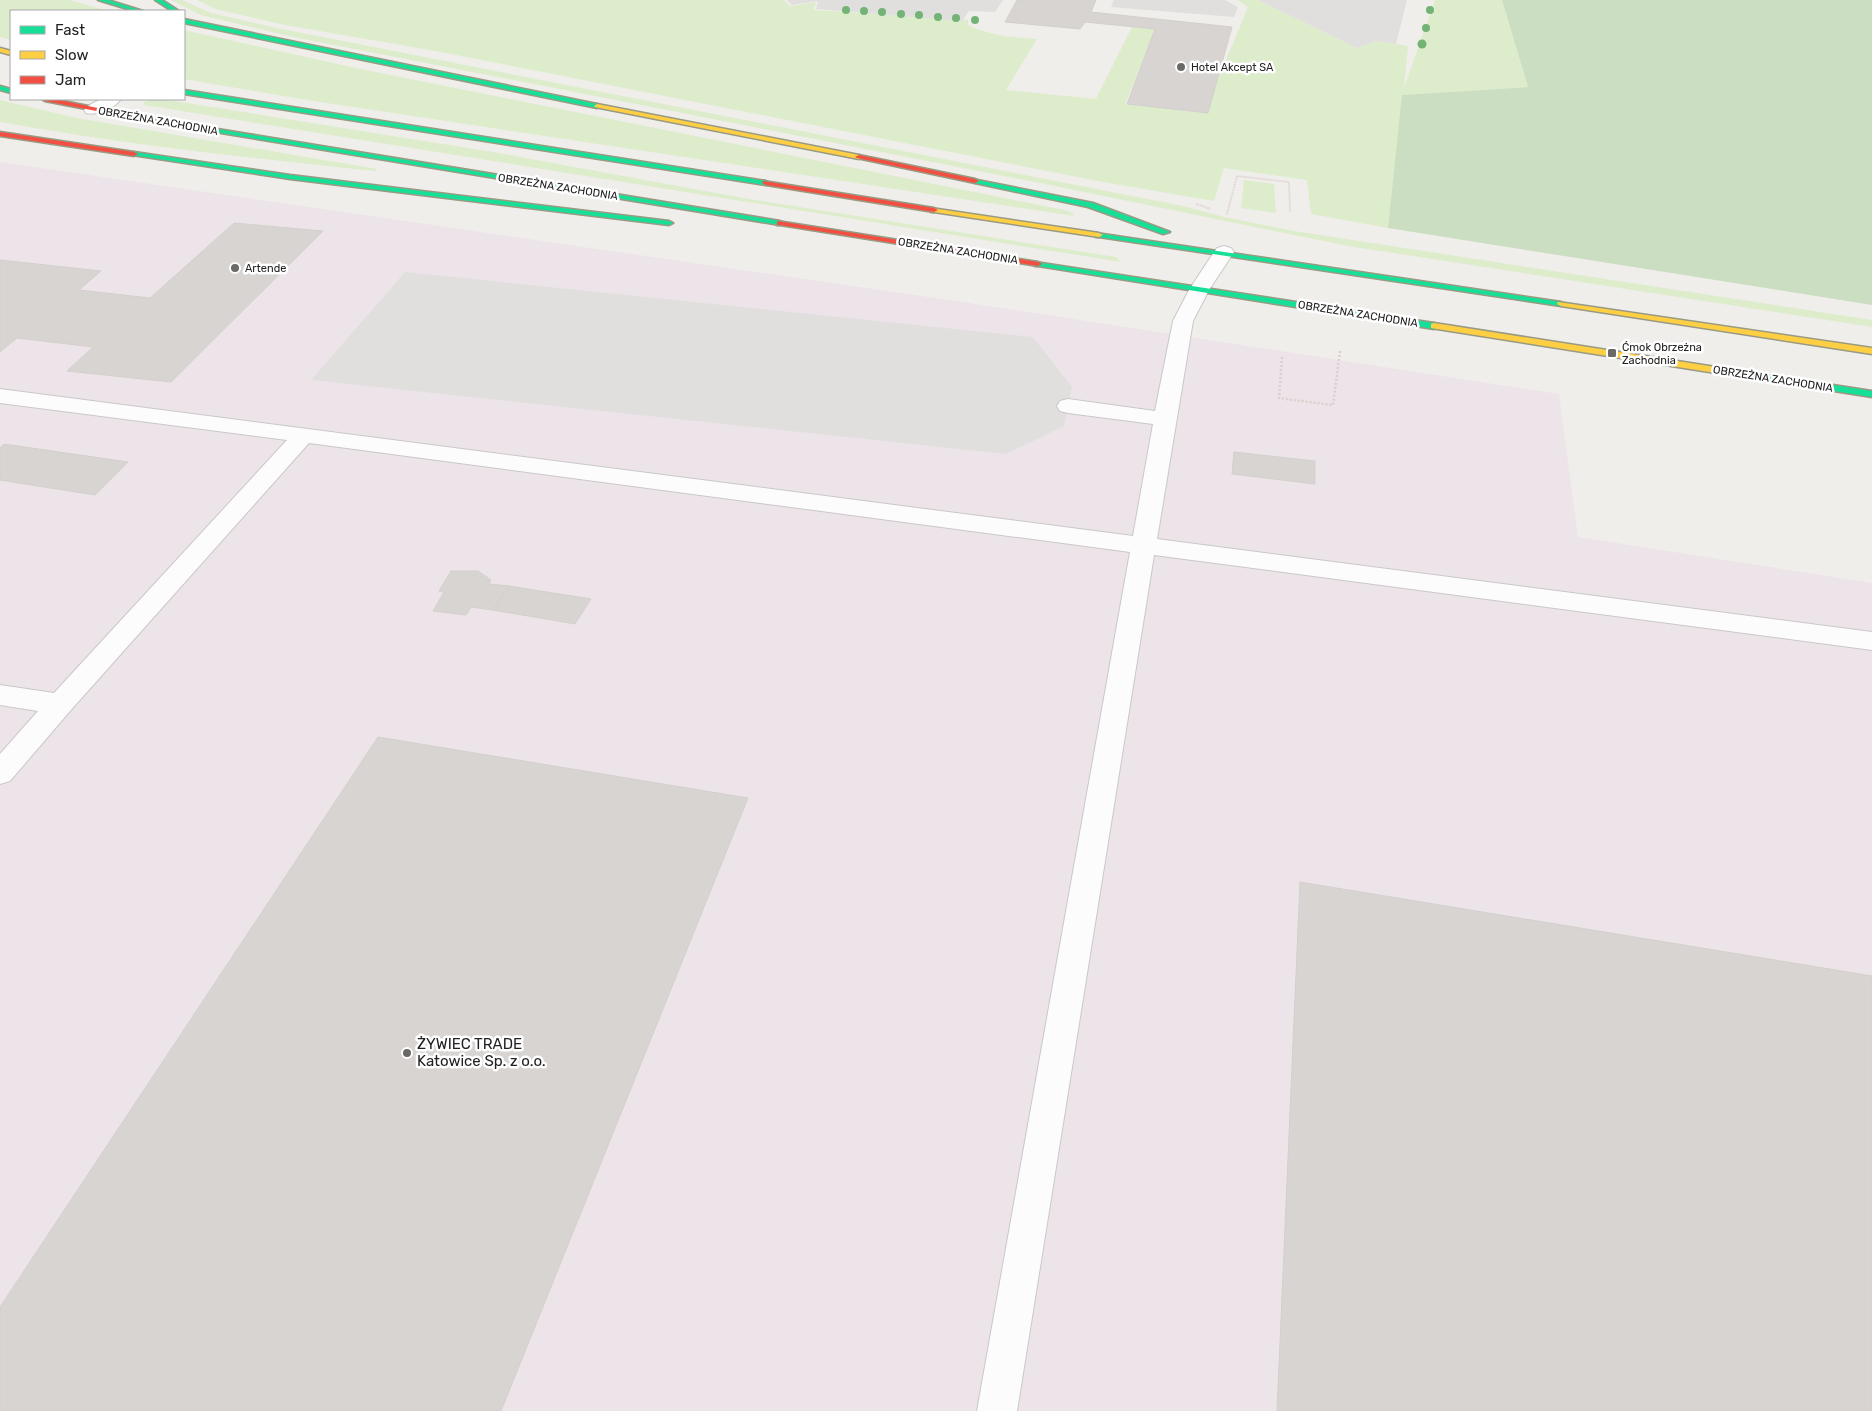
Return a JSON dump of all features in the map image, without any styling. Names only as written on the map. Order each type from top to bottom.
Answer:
[{"type":"street","points":[[101,0],[136,10]]},
{"type":"street","points":[[158,0],[174,10]]},
{"type":"street","points":[[185,15],[229,31]]},
{"type":"street","points":[[185,21],[1090,205],[1224,252]]},
{"type":"street","points":[[185,92],[930,209],[1872,351]]},
{"type":"street","name":"OBRZEŻNA ZACHODNIA","points":[[49,100],[92,110],[341,152],[1199,290],[1872,394]]},
{"type":"street","points":[[0,134],[290,177],[679,224]]},
{"type":"street","points":[[758,231],[887,240]]},
{"type":"lane","points":[[92,110],[111,100]]},
{"type":"lane","points":[[997,1411],[1183,321],[1199,290],[1224,252]]},
{"type":"lane","points":[[0,396],[1872,641]]},
{"type":"lane","points":[[1068,406],[1165,419]]},
{"type":"lane","points":[[0,773],[60,704],[302,437]]},
{"type":"lane","points":[[0,695],[60,704]]},
{"type":"path","points":[[1227,214],[1237,176],[1289,182],[1290,212]]},
{"type":"path","points":[[1282,357],[1279,398],[1333,405],[1340,351]]},
{"type":"shaded area","points":[[787,0],[1003,0],[995,12],[969,11],[962,21],[816,9],[818,1],[792,5]]},
{"type":"shaded area","points":[[1114,0],[1225,0],[1238,7],[1234,17],[1111,7]]},
{"type":"shaded area","points":[[1258,0],[1407,0],[1396,44],[1376,41],[1357,48]]},
{"type":"shaded area","points":[[0,162],[983,305],[1559,394],[1578,537],[1872,583],[1872,1411],[0,1411]]},
{"type":"shaded area","points":[[405,272],[1033,337],[1072,387],[1064,426],[1006,454],[311,380]]},
{"type":"green space","points":[[0,0],[70,0],[105,10],[10,10],[10,40],[0,37]]},
{"type":"green space","points":[[171,0],[182,0],[211,13],[277,28],[1183,206],[1224,217],[1294,231],[1872,320],[1872,327],[1348,246],[1045,184],[293,37],[201,15]]},
{"type":"green space","points":[[197,0],[784,0],[790,6],[816,2],[814,10],[968,20],[968,25],[985,32],[1037,39],[1006,90],[1096,99],[1132,27],[1156,29],[1125,104],[1204,113],[1248,7],[1237,0],[1258,0],[1357,48],[1376,41],[1408,46],[1404,88],[1435,0],[1502,0],[1528,87],[1403,95],[1388,228],[1311,214],[1307,180],[1224,168],[1214,201],[1103,182],[441,52],[285,25],[215,9]]},
{"type":"green space","points":[[1502,0],[1872,0],[1872,305],[1388,228],[1402,95],[1528,87]]},
{"type":"green space","points":[[185,30],[356,68],[1064,210],[1073,213],[1074,216],[307,100],[185,79]]},
{"type":"green space","points":[[0,100],[77,118],[377,169],[375,171],[364,170],[182,149],[90,137],[0,122]]},
{"type":"green space","points":[[149,100],[168,100],[493,152],[743,198],[1116,257],[1121,262],[144,105],[144,102]]},
{"type":"green space","points":[[1244,180],[1274,184],[1276,213],[1241,208]]},
{"type":"building","name":"Hotel Akcept SA","points":[[1017,0],[1096,0],[1091,12],[1232,27],[1208,113],[1127,104],[1155,29],[1085,22],[1080,29],[1005,22]]},
{"type":"building","points":[[234,223],[323,231],[171,382],[67,371],[93,347],[17,338],[0,352],[0,260],[101,271],[79,290],[150,298]]},
{"type":"building","points":[[4,444],[128,462],[95,495],[0,480],[0,448]]},
{"type":"building","points":[[1234,452],[1315,461],[1315,484],[1232,474]]},
{"type":"building","points":[[451,571],[478,571],[491,580],[489,584],[509,586],[493,610],[471,607],[466,615],[433,611],[444,592],[439,591]]},
{"type":"building","points":[[509,586],[591,599],[575,624],[493,610]]},
{"type":"building","name":"ŻYWIEC TRADE Katowice Sp. z o.o.","points":[[378,737],[748,798],[501,1411],[0,1411],[0,1307]]},
{"type":"building","points":[[1300,882],[1872,976],[1872,1411],[1277,1411]]},
{"type":"traffic: fast","points":[[101,0],[136,10]]},
{"type":"traffic: fast","points":[[158,0],[174,10]]},
{"type":"traffic: fast","points":[[185,21],[597,106]]},
{"type":"traffic: fast","points":[[0,88],[10,91]]},
{"type":"traffic: fast","points":[[185,92],[766,183]]},
{"type":"traffic: fast","points":[[168,123],[780,223]]},
{"type":"traffic: fast","points":[[134,154],[290,177],[669,223]]},
{"type":"traffic: fast","points":[[975,181],[1090,205],[1166,232]]},
{"type":"traffic: fast","points":[[1099,235],[1561,304]]},
{"type":"traffic: fast","points":[[1038,264],[1434,326]]},
{"type":"traffic: fast","points":[[1722,371],[1872,394]]},
{"type":"traffic: slow","points":[[0,50],[10,53]]},
{"type":"traffic: slow","points":[[597,106],[859,157]]},
{"type":"traffic: slow","points":[[934,210],[1099,235]]},
{"type":"traffic: slow","points":[[1561,304],[1872,351]]},
{"type":"traffic: slow","points":[[1434,326],[1722,371]]},
{"type":"traffic: jam","points":[[50,100],[168,123]]},
{"type":"traffic: jam","points":[[0,134],[134,154]]},
{"type":"traffic: jam","points":[[859,157],[975,181]]},
{"type":"traffic: jam","points":[[766,183],[934,210]]},
{"type":"traffic: jam","points":[[780,223],[1038,264]]},
{"type":"place","name":"Hotel Akcept SA","points":[[1181,67]]},
{"type":"place","name":"Artende","points":[[235,268]]},
{"type":"place","name":"Ćmok Obrzeżna Zachodnia","points":[[1612,353]]},
{"type":"place","name":"ŻYWIEC TRADE Katowice Sp. z o.o.","points":[[407,1053]]}]
